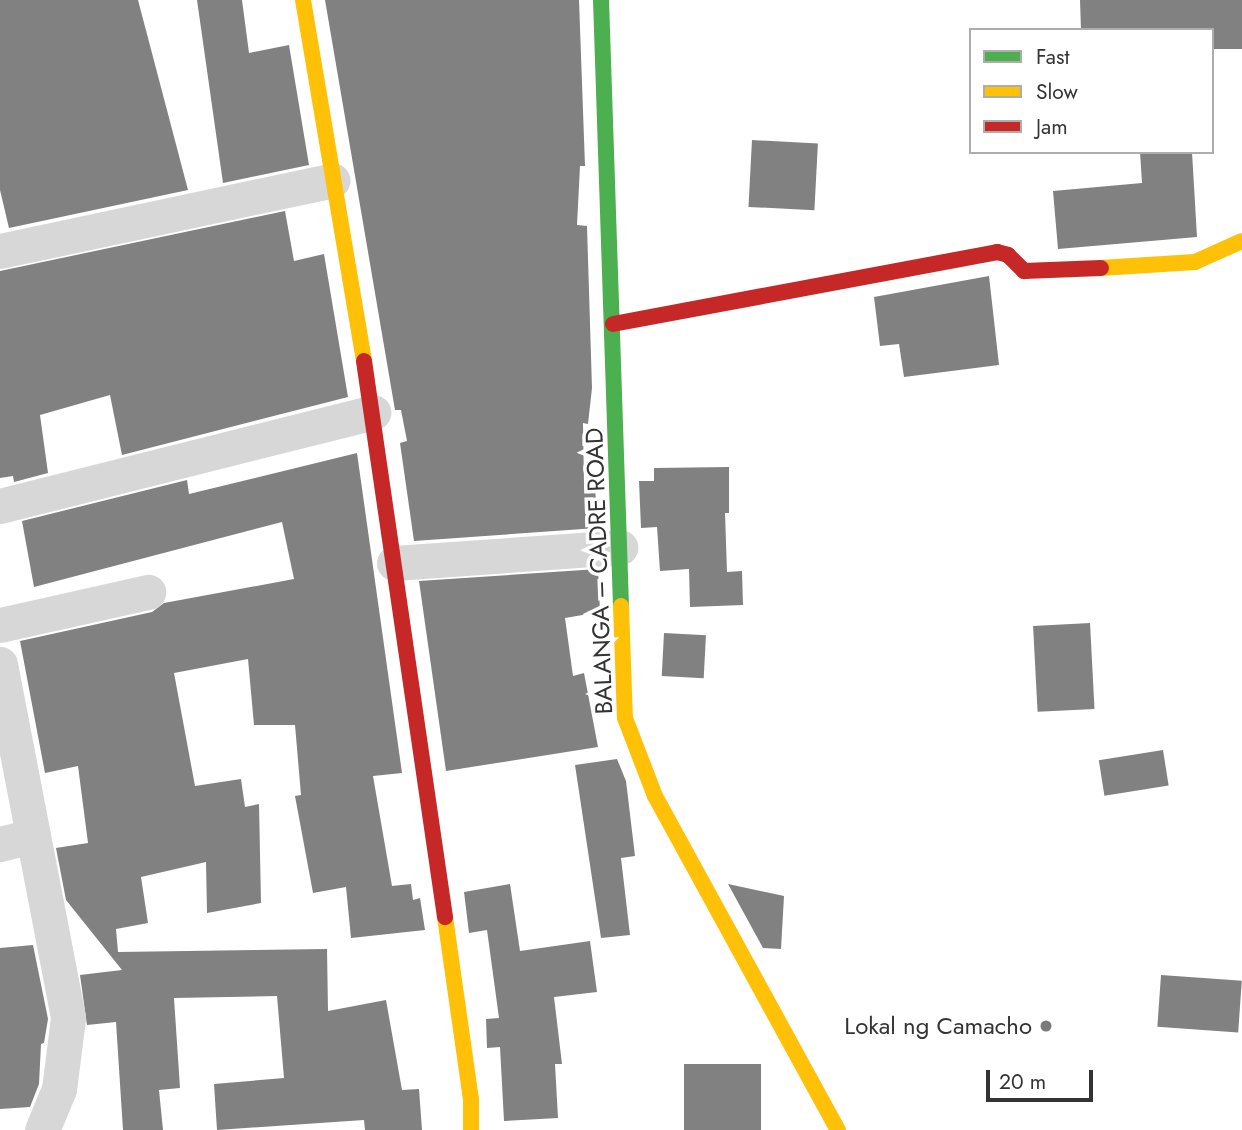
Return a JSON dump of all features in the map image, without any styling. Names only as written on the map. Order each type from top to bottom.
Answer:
[{"type":"street","points":[[303,0],[373,412],[471,1099],[471,1130]]},
{"type":"street","name":"BALANGA – CADRE ROAD","points":[[601,0],[628,728],[655,796],[838,1130]]},
{"type":"street","points":[[0,251],[333,180]]},
{"type":"street","points":[[613,324],[997,252],[1008,255],[1024,271],[1035,272],[1195,262],[1242,241]]},
{"type":"street","points":[[0,506],[373,412]]},
{"type":"street","points":[[394,564],[620,547]]},
{"type":"street","points":[[0,625],[148,593]]},
{"type":"street","points":[[0,664],[68,1018],[61,1079],[42,1130]]},
{"type":"street","points":[[0,844],[33,836]]},
{"type":"building","points":[[0,0],[138,0],[188,190],[9,228],[0,190]]},
{"type":"building","points":[[197,0],[242,0],[249,53],[289,45],[309,165],[223,183]]},
{"type":"building","points":[[325,0],[579,0],[585,166],[580,166],[577,225],[587,226],[592,388],[588,424],[583,423],[584,484],[595,484],[597,528],[414,541],[400,443],[407,441],[401,410],[395,410]]},
{"type":"building","points":[[1080,0],[1242,0],[1242,49],[1214,49],[1214,28],[1081,28]]},
{"type":"building","points":[[752,140],[818,143],[814,210],[748,207]]},
{"type":"building","points":[[1140,154],[1192,154],[1197,237],[1058,249],[1053,191],[1142,183]]},
{"type":"building","points":[[285,211],[294,261],[324,254],[348,397],[122,455],[110,395],[40,415],[48,473],[14,482],[13,476],[0,478],[0,271]]},
{"type":"building","points":[[989,276],[999,365],[904,377],[899,344],[880,346],[874,297]]},
{"type":"building","points":[[357,453],[402,773],[373,776],[392,886],[411,884],[413,900],[420,898],[425,930],[351,938],[346,887],[313,893],[295,796],[301,795],[295,725],[254,725],[248,659],[174,673],[195,786],[241,779],[245,807],[259,804],[261,903],[207,913],[206,862],[141,877],[148,923],[116,929],[118,952],[327,949],[328,1011],[386,1000],[402,1090],[419,1089],[422,1130],[365,1130],[364,1120],[217,1130],[214,1084],[284,1078],[277,996],[174,998],[180,1088],[159,1090],[163,1130],[123,1130],[116,1022],[87,1025],[80,975],[122,970],[66,900],[56,848],[88,843],[78,766],[45,773],[20,641],[152,612],[164,603],[294,579],[282,522],[34,587],[22,521],[187,480],[189,494]]},
{"type":"building","points":[[729,467],[729,513],[725,513],[727,572],[742,571],[743,605],[690,607],[689,569],[660,571],[657,527],[641,528],[639,481],[654,481],[654,468]]},
{"type":"building","points":[[598,569],[600,612],[565,618],[573,676],[584,673],[598,747],[446,771],[419,581]]},
{"type":"building","points":[[1090,623],[1095,709],[1038,712],[1033,626]]},
{"type":"building","points":[[664,633],[706,635],[704,678],[662,676]]},
{"type":"building","points":[[1163,750],[1169,786],[1104,796],[1099,760]]},
{"type":"building","points":[[617,759],[626,781],[635,856],[621,858],[630,935],[601,938],[575,765]]},
{"type":"building","points":[[510,884],[520,951],[590,941],[597,992],[554,997],[562,1064],[555,1064],[558,1118],[504,1121],[500,1047],[487,1048],[486,1019],[499,1018],[487,930],[469,933],[464,892]]},
{"type":"building","points":[[728,884],[784,896],[781,949],[763,948]]},
{"type":"building","points":[[33,945],[48,1019],[44,1043],[41,1044],[39,1084],[30,1107],[0,1109],[0,948]]},
{"type":"building","points":[[1161,975],[1242,981],[1238,1033],[1157,1027]]},
{"type":"building","points":[[684,1064],[761,1064],[761,1130],[684,1130]]},
{"type":"traffic: fast","points":[[601,0],[621,606]]},
{"type":"traffic: slow","points":[[303,0],[364,361]]},
{"type":"traffic: slow","points":[[1101,268],[1195,262],[1242,241]]},
{"type":"traffic: slow","points":[[621,606],[625,718],[655,796],[838,1130]]},
{"type":"traffic: slow","points":[[445,917],[471,1099],[471,1130]]},
{"type":"traffic: jam","points":[[613,324],[997,252],[1008,255],[1024,271],[1101,268]]},
{"type":"traffic: jam","points":[[364,361],[445,917]]},
{"type":"place","name":"Lokal ng Camacho","points":[[1046,1026]]}]
